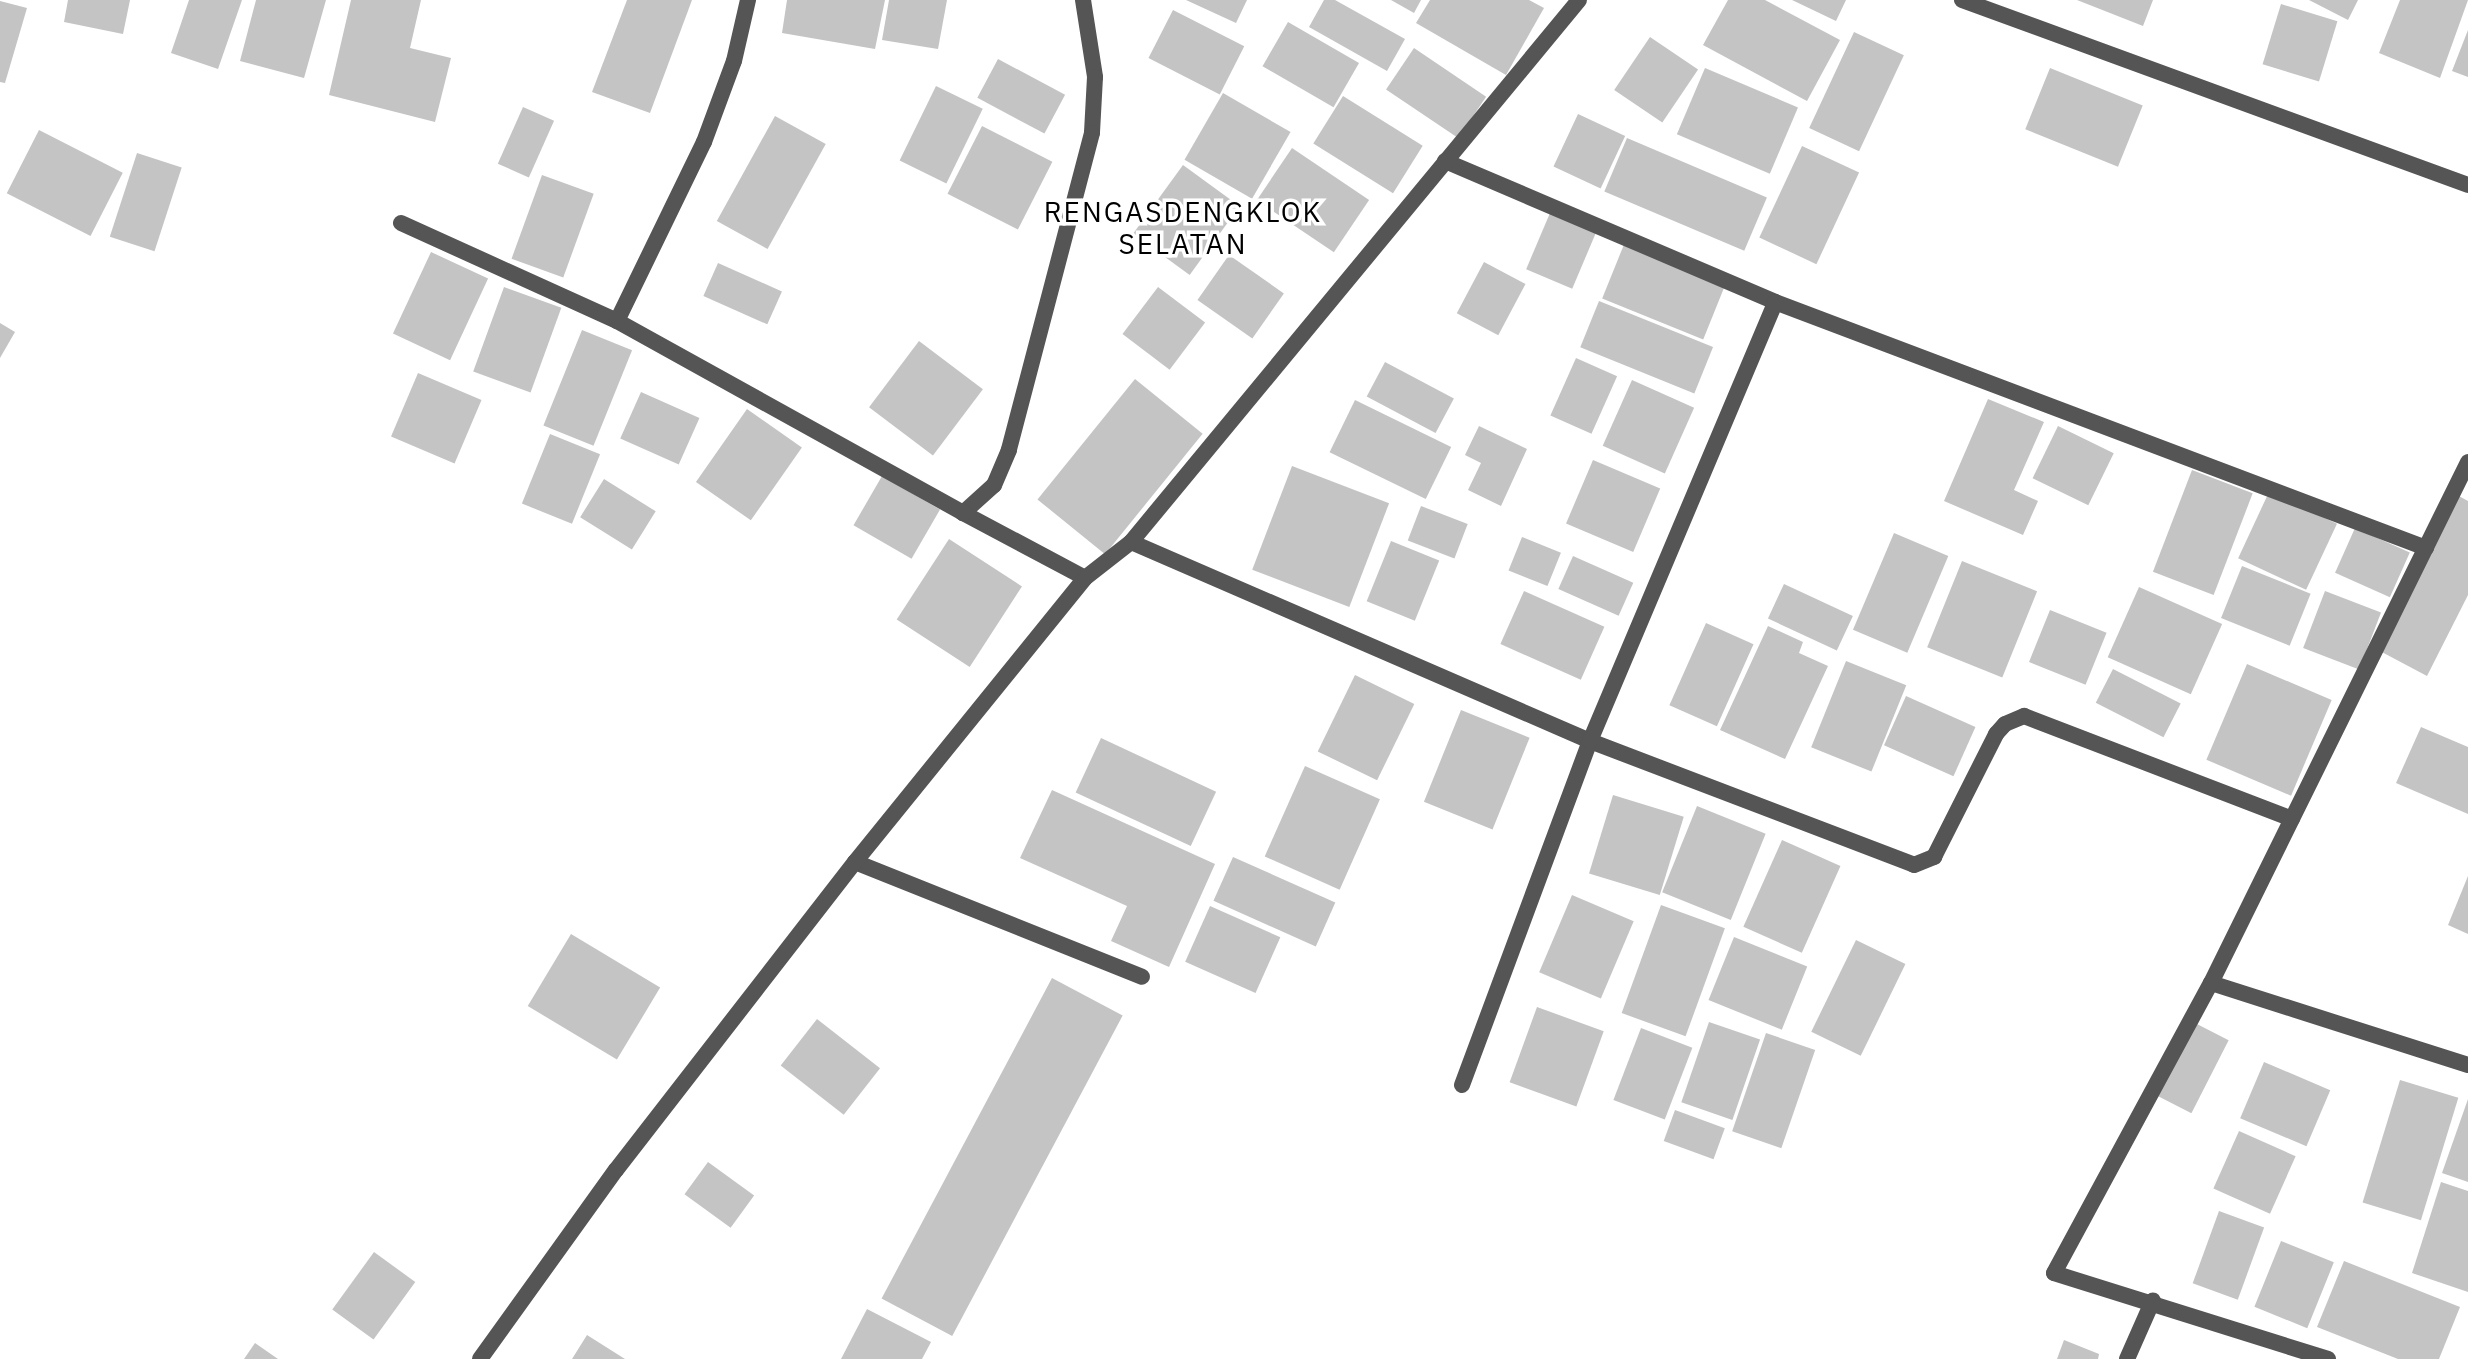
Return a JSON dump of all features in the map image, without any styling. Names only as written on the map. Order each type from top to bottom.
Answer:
[{"type":"street","points":[[617,321],[704,142],[734,61],[748,0]]},
{"type":"street","points":[[963,513],[994,485],[1009,450],[1092,133],[1095,77],[1083,0]]},
{"type":"street","points":[[480,1359],[616,1170],[855,862],[1085,578],[1131,542],[1579,0]]},
{"type":"street","points":[[1962,0],[2468,185]]},
{"type":"street","points":[[1445,161],[1775,302],[2426,548]]},
{"type":"street","points":[[401,223],[617,321],[1085,578]]},
{"type":"street","points":[[1462,1085],[1590,741],[1775,302]]},
{"type":"street","points":[[2326,1359],[2153,1300],[2054,1273],[2211,983],[2468,462]]},
{"type":"street","points":[[1131,542],[1590,741],[1920,866],[1934,857],[1996,734],[2005,724],[2024,716],[2292,819]]},
{"type":"street","points":[[855,862],[1142,977]]},
{"type":"street","points":[[2211,983],[2468,1065]]},
{"type":"street","points":[[2127,1359],[2153,1300]]},
{"type":"building","points":[[68,0],[130,0],[123,34],[64,22]]},
{"type":"building","points":[[189,0],[242,0],[218,69],[171,53]]},
{"type":"building","points":[[256,0],[326,0],[304,78],[240,61]]},
{"type":"building","points":[[351,0],[421,0],[410,48],[451,58],[435,122],[329,95]]},
{"type":"building","points":[[627,0],[692,0],[650,113],[592,92]]},
{"type":"building","points":[[787,0],[885,0],[875,49],[782,33]]},
{"type":"building","points":[[889,0],[947,0],[938,49],[882,40]]},
{"type":"building","points":[[1186,0],[1247,0],[1236,23]]},
{"type":"building","points":[[1324,0],[1335,0],[1405,39],[1387,71],[1309,27]]},
{"type":"building","points":[[1391,0],[1421,0],[1414,13]]},
{"type":"building","points":[[1430,0],[1529,0],[1544,8],[1506,75],[1416,23]]},
{"type":"building","points":[[1728,0],[1765,0],[1840,40],[1807,101],[1703,45]]},
{"type":"building","points":[[1792,0],[1846,0],[1836,21]]},
{"type":"building","points":[[2077,0],[2153,0],[2143,26]]},
{"type":"building","points":[[2309,0],[2358,0],[2348,20]]},
{"type":"building","points":[[2400,0],[2468,0],[2440,78],[2379,53]]},
{"type":"building","points":[[0,1],[27,8],[5,83],[0,82]]},
{"type":"building","points":[[2281,4],[2337,21],[2319,81],[2263,64]]},
{"type":"building","points":[[1173,10],[1244,46],[1220,94],[1148,58]]},
{"type":"building","points":[[1288,22],[1359,63],[1334,107],[1262,66]]},
{"type":"building","points":[[2468,30],[2468,77],[2452,71]]},
{"type":"building","points":[[1854,32],[1904,55],[1859,151],[1809,128]]},
{"type":"building","points":[[1650,37],[1698,69],[1662,122],[1614,90]]},
{"type":"building","points":[[1414,48],[1486,97],[1458,138],[1386,89]]},
{"type":"building","points":[[998,59],[1065,95],[1044,134],[977,98]]},
{"type":"building","points":[[1705,68],[1798,107],[1770,174],[1677,134]]},
{"type":"building","points":[[2050,68],[2143,105],[2118,167],[2025,129]]},
{"type":"building","points":[[936,86],[983,109],[946,183],[900,161]]},
{"type":"building","points":[[1223,93],[1291,132],[1252,199],[1184,160]]},
{"type":"building","points":[[1343,96],[1423,146],[1393,193],[1313,143]]},
{"type":"building","points":[[523,107],[554,121],[529,177],[498,164]]},
{"type":"building","points":[[1578,114],[1625,136],[1601,189],[1553,167]]},
{"type":"building","points":[[775,116],[826,144],[768,249],[717,221]]},
{"type":"building","points":[[982,126],[1052,162],[1018,230],[947,194]]},
{"type":"building","points":[[39,130],[123,173],[91,236],[7,193]]},
{"type":"building","points":[[1627,138],[1767,197],[1744,251],[1604,191]]},
{"type":"building","points":[[1802,146],[1859,173],[1816,264],[1759,238]]},
{"type":"building","points":[[1292,148],[1369,200],[1334,252],[1257,200]]},
{"type":"building","points":[[137,153],[182,168],[155,251],[110,237]]},
{"type":"building","points":[[1183,165],[1240,206],[1190,275],[1133,234]]},
{"type":"building","points":[[542,175],[594,194],[563,277],[512,259]]},
{"type":"building","points":[[1550,213],[1596,233],[1572,289],[1526,269]]},
{"type":"building","points":[[1625,242],[1726,283],[1703,339],[1602,299]]},
{"type":"building","points":[[431,252],[488,279],[450,360],[393,334]]},
{"type":"building","points":[[1229,255],[1284,293],[1252,338],[1197,300]]},
{"type":"building","points":[[1484,262],[1525,284],[1498,335],[1457,313]]},
{"type":"building","points":[[718,263],[782,291],[767,324],[703,296]]},
{"type":"building","points":[[504,287],[561,308],[531,392],[473,372]]},
{"type":"building","points":[[1158,287],[1205,323],[1170,370],[1122,334]]},
{"type":"building","points":[[1599,301],[1713,347],[1694,393],[1580,347]]},
{"type":"building","points":[[0,323],[15,332],[0,358]]},
{"type":"building","points":[[582,330],[632,350],[593,446],[543,425]]},
{"type":"building","points":[[919,341],[983,389],[933,455],[869,407]]},
{"type":"building","points":[[1576,358],[1617,376],[1591,434],[1550,416]]},
{"type":"building","points":[[1385,362],[1454,399],[1436,433],[1367,396]]},
{"type":"building","points":[[418,373],[482,400],[455,463],[391,437]]},
{"type":"building","points":[[1135,379],[1203,434],[1105,554],[1037,499]]},
{"type":"building","points":[[1632,380],[1694,408],[1665,473],[1603,446]]},
{"type":"building","points":[[641,392],[699,418],[679,465],[620,439]]},
{"type":"building","points":[[1988,399],[2044,422],[2014,490],[2038,501],[2023,535],[1944,501]]},
{"type":"building","points":[[1355,400],[1451,447],[1426,499],[1330,452]]},
{"type":"building","points":[[747,409],[802,447],[751,520],[696,482]]},
{"type":"building","points":[[1479,426],[1527,449],[1501,506],[1468,490],[1481,463],[1465,455]]},
{"type":"building","points":[[2058,426],[2114,453],[2088,505],[2033,478]]},
{"type":"building","points":[[550,434],[600,454],[572,524],[522,504]]},
{"type":"building","points":[[1593,460],[1660,489],[1633,552],[1566,524]]},
{"type":"building","points":[[1292,466],[1389,503],[1349,607],[1252,570]]},
{"type":"building","points":[[2192,470],[2253,493],[2214,595],[2153,572]]},
{"type":"building","points":[[882,476],[940,510],[912,559],[854,525]]},
{"type":"building","points":[[604,479],[656,511],[632,549],[580,517]]},
{"type":"building","points":[[2269,492],[2337,524],[2306,590],[2238,558]]},
{"type":"building","points":[[2457,495],[2468,501],[2468,595],[2427,676],[2378,650]]},
{"type":"building","points":[[1421,506],[1468,524],[1454,558],[1408,541]]},
{"type":"building","points":[[2355,528],[2410,552],[2390,597],[2335,573]]},
{"type":"building","points":[[1894,533],[1948,556],[1907,653],[1853,630]]},
{"type":"building","points":[[1522,537],[1561,553],[1547,586],[1509,570]]},
{"type":"building","points":[[949,539],[1022,586],[970,667],[897,620]]},
{"type":"building","points":[[1391,541],[1439,560],[1415,621],[1367,601]]},
{"type":"building","points":[[1573,556],[1633,583],[1619,616],[1558,589]]},
{"type":"building","points":[[1962,561],[2037,591],[2002,678],[1927,647]]},
{"type":"building","points":[[2242,566],[2311,594],[2290,646],[2221,618]]},
{"type":"building","points":[[1784,584],[1853,616],[1837,651],[1768,618]]},
{"type":"building","points":[[2139,587],[2222,624],[2191,694],[2108,657]]},
{"type":"building","points":[[1524,591],[1604,627],[1581,680],[1500,644]]},
{"type":"building","points":[[2325,591],[2381,613],[2359,669],[2303,648]]},
{"type":"building","points":[[2050,610],[2107,633],[2086,685],[2029,662]]},
{"type":"building","points":[[1706,623],[1754,644],[1717,726],[1669,705]]},
{"type":"building","points":[[1768,626],[1803,642],[1799,653],[1828,666],[1785,759],[1720,730]]},
{"type":"building","points":[[1846,661],[1906,685],[1871,772],[1811,747]]},
{"type":"building","points":[[2247,664],[2332,700],[2291,796],[2206,760]]},
{"type":"building","points":[[2113,669],[2181,704],[2163,737],[2096,703]]},
{"type":"building","points":[[1355,675],[1414,704],[1377,780],[1318,751]]},
{"type":"building","points":[[1906,696],[1975,727],[1953,776],[1884,745]]},
{"type":"building","points":[[1461,710],[1530,738],[1493,830],[1424,802]]},
{"type":"building","points":[[2421,727],[2468,747],[2468,814],[2396,783]]},
{"type":"building","points":[[1101,738],[1216,792],[1191,846],[1076,792]]},
{"type":"building","points":[[1305,766],[1380,799],[1340,890],[1265,856]]},
{"type":"building","points":[[1052,790],[1215,864],[1169,967],[1111,941],[1127,906],[1020,858]]},
{"type":"building","points":[[1613,795],[1684,817],[1660,895],[1589,873]]},
{"type":"building","points":[[1697,806],[1766,834],[1731,920],[1662,892]]},
{"type":"building","points":[[1782,840],[1840,866],[1802,953],[1743,927]]},
{"type":"building","points":[[1233,857],[1335,903],[1316,946],[1213,901]]},
{"type":"building","points":[[2468,876],[2468,934],[2448,925]]},
{"type":"building","points":[[1572,895],[1634,921],[1601,999],[1539,972]]},
{"type":"building","points":[[1661,905],[1725,928],[1686,1036],[1622,1013]]},
{"type":"building","points":[[1210,906],[1280,937],[1256,993],[1185,962]]},
{"type":"building","points":[[571,934],[660,988],[617,1060],[528,1006]]},
{"type":"building","points":[[1734,937],[1807,967],[1782,1030],[1709,1000]]},
{"type":"building","points":[[1856,940],[1905,964],[1861,1056],[1811,1032]]},
{"type":"building","points":[[1052,978],[1123,1016],[952,1336],[882,1299]]},
{"type":"building","points":[[1537,1007],[1604,1031],[1576,1106],[1510,1082]]},
{"type":"building","points":[[817,1019],[880,1068],[844,1115],[781,1065]]},
{"type":"building","points":[[1709,1022],[1760,1040],[1732,1120],[1681,1102]]},
{"type":"building","points":[[2193,1022],[2229,1040],[2191,1113],[2156,1095]]},
{"type":"building","points":[[1641,1028],[1692,1048],[1665,1120],[1613,1100]]},
{"type":"building","points":[[1766,1033],[1815,1050],[1781,1148],[1732,1131]]},
{"type":"building","points":[[2264,1062],[2330,1090],[2306,1146],[2240,1118]]},
{"type":"building","points":[[2400,1080],[2458,1098],[2421,1220],[2363,1202]]},
{"type":"building","points":[[2468,1099],[2468,1182],[2442,1173]]},
{"type":"building","points":[[1675,1110],[1725,1128],[1714,1159],[1664,1141]]},
{"type":"building","points":[[2239,1131],[2296,1156],[2270,1214],[2213,1189]]},
{"type":"building","points":[[708,1162],[754,1196],[731,1228],[684,1194]]},
{"type":"building","points":[[2441,1182],[2468,1191],[2468,1292],[2412,1273]]},
{"type":"building","points":[[2219,1211],[2264,1227],[2238,1300],[2193,1283]]},
{"type":"building","points":[[2281,1241],[2334,1262],[2307,1328],[2254,1307]]},
{"type":"building","points":[[374,1252],[415,1282],[374,1339],[332,1309]]},
{"type":"building","points":[[2344,1261],[2460,1307],[2439,1359],[2398,1359],[2317,1327]]},
{"type":"building","points":[[867,1309],[931,1342],[922,1359],[841,1359]]},
{"type":"building","points":[[587,1335],[625,1359],[572,1359]]},
{"type":"building","points":[[2064,1340],[2099,1354],[2098,1359],[2057,1359]]},
{"type":"building","points":[[255,1343],[278,1359],[244,1359]]},
{"type":"district","name":"RENGASDENGKLOK SELATAN","points":[[1183,228]]}]
